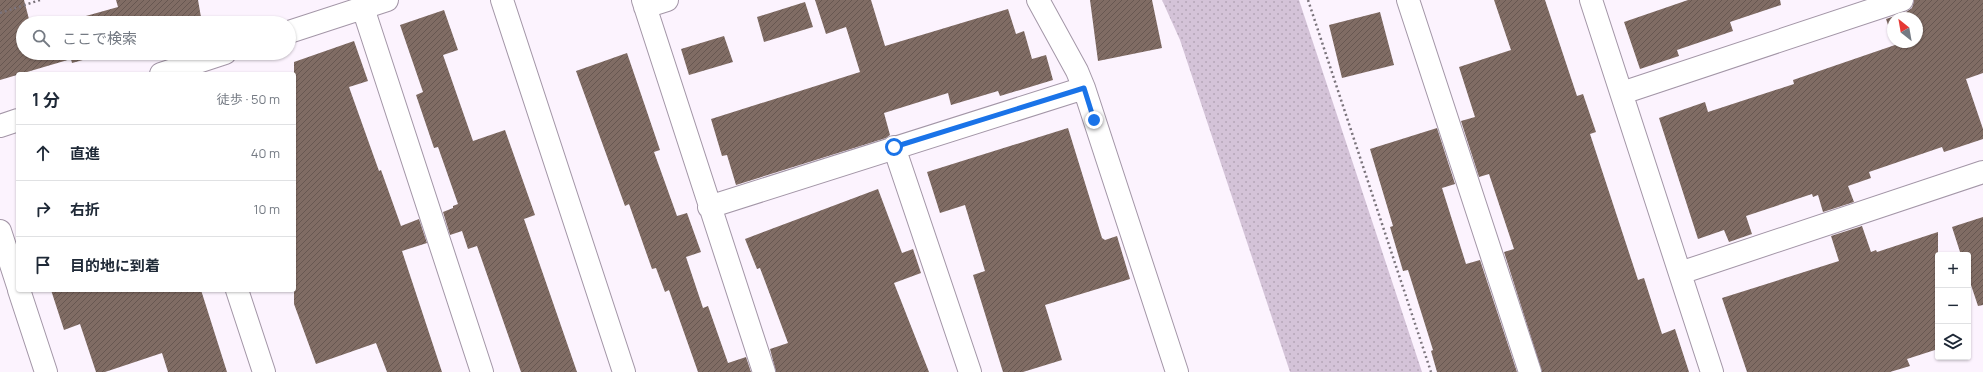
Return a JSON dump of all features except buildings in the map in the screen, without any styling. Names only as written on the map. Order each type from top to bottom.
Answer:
[{"type":"street","points":[[296,30],[387,0]]},
{"type":"street","points":[[502,0],[624,372]]},
{"type":"street","points":[[667,0],[644,4],[764,372]]},
{"type":"street","points":[[1038,0],[1077,71],[1084,88],[1176,372]]},
{"type":"street","points":[[1408,0],[1530,372]]},
{"type":"street","points":[[1591,0],[1712,372]]},
{"type":"street","points":[[1622,93],[1902,0]]},
{"type":"street","points":[[363,8],[482,372]]},
{"type":"street","points":[[168,72],[204,60]]},
{"type":"street","points":[[709,207],[894,147],[1084,88]]},
{"type":"street","points":[[0,126],[16,121]]},
{"type":"street","points":[[894,147],[970,372]]},
{"type":"street","points":[[1680,273],[1983,172]]},
{"type":"street","points":[[0,231],[16,280]]},
{"type":"street","points":[[20,292],[46,372]]},
{"type":"street","points":[[238,292],[264,372]]},
{"type":"path","points":[[0,13],[40,0]]},
{"type":"path","points":[[1308,0],[1431,372]]},
{"type":"shaded area","points":[[1162,0],[1299,0],[1422,372],[1290,372],[1180,40]]},
{"type":"route","points":[[894,147],[1084,88],[1094,120]]}]
